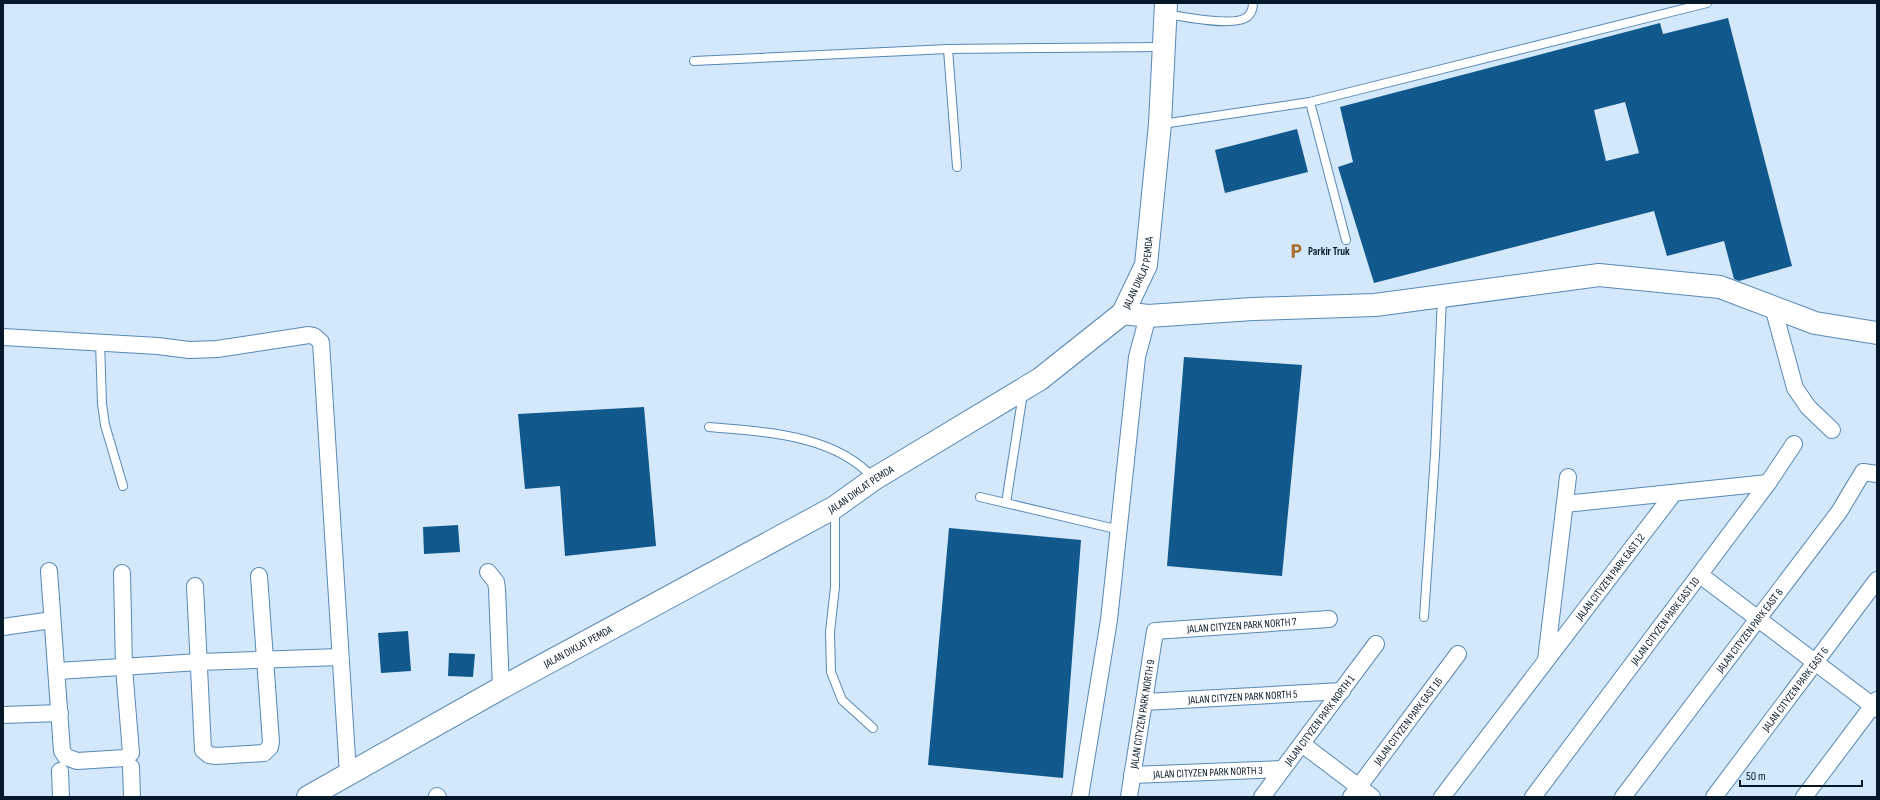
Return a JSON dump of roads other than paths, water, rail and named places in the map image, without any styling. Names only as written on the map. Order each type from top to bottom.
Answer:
[{"type":"street","name":"JALAN DIKLAT PEMDA","points":[[308,797],[338,784],[501,688],[835,507],[874,479],[1023,390],[1077,352],[1123,313],[1146,265],[1160,124],[1165,8]]},
{"type":"street","points":[[1123,313],[1148,316],[1253,309],[1375,305],[1599,275],[1720,287],[1815,323],[1877,333]]},
{"type":"street","points":[[1773,307],[1795,388],[1808,407],[1832,430]]},
{"type":"street","points":[[1080,797],[1109,620],[1120,530],[1137,357],[1148,316]]},
{"type":"street","points":[[3,337],[158,346],[189,350],[217,349],[309,335],[318,338],[320,342],[336,657],[338,784]]},
{"type":"street","name":"JALAN CITYZEN PARK EAST 10","points":[[1533,797],[1700,575],[1768,483],[1794,444]]},
{"type":"street","name":"JALAN CITYZEN PARK EAST 8","points":[[1623,797],[1839,512],[1863,472],[1877,474]]},
{"type":"street","points":[[1546,662],[1568,477]]},
{"type":"street","points":[[1565,504],[1768,483]]},
{"type":"street","name":"JALAN CITYZEN PARK EAST 12","points":[[1442,797],[1674,493]]},
{"type":"street","points":[[49,571],[52,620],[58,671],[62,751],[66,757],[71,760],[125,758],[129,756],[131,749],[124,668],[122,573]]},
{"type":"street","points":[[488,572],[496,582],[497,589],[501,688]]},
{"type":"street","points":[[1700,575],[1815,662],[1876,705],[1804,797]]},
{"type":"street","points":[[195,586],[203,750],[209,755],[216,756],[264,753],[270,747],[266,660],[259,576]]},
{"type":"street","name":"JALAN CITYZEN PARK EAST 6","points":[[1714,797],[1877,580]]},
{"type":"street","name":"JALAN CITYZEN PARK NORTH 7","points":[[1156,631],[1329,619]]},
{"type":"street","points":[[3,627],[52,620]]},
{"type":"street","name":"JALAN CITYZEN PARK NORTH 9","points":[[1128,797],[1156,631]]},
{"type":"street","name":"JALAN CITYZEN PARK NORTH 1","points":[[1262,797],[1376,644]]},
{"type":"street","name":"JALAN CITYZEN PARK EAST 16","points":[[1355,792],[1458,654]]},
{"type":"street","points":[[58,671],[124,668],[199,662],[336,657]]},
{"type":"street","name":"JALAN CITYZEN PARK NORTH 5","points":[[1144,702],[1342,690]]},
{"type":"street","points":[[3,715],[60,713]]},
{"type":"street","points":[[1302,744],[1355,792],[1372,797]]},
{"type":"street","points":[[131,767],[132,797]]},
{"type":"street","name":"JALAN CITYZEN PARK NORTH 3","points":[[1132,775],[1283,769]]},
{"type":"street","points":[[60,770],[60,797]]},
{"type":"lane","points":[[1165,8],[1199,20],[1239,20],[1246,17],[1252,10],[1253,3]]},
{"type":"lane","points":[[1160,124],[1310,102],[1707,3]]},
{"type":"lane","points":[[694,61],[948,49],[1164,46]]},
{"type":"lane","points":[[948,49],[957,167]]},
{"type":"lane","points":[[1310,102],[1346,240]]},
{"type":"lane","points":[[1424,617],[1435,455],[1442,295]]},
{"type":"lane","points":[[100,342],[102,404],[105,425],[122,486]]},
{"type":"lane","points":[[1006,503],[1023,390]]},
{"type":"lane","points":[[709,427],[764,432],[806,441],[831,450],[862,466],[874,479]]},
{"type":"lane","points":[[980,496],[1120,530]]},
{"type":"lane","points":[[835,507],[835,587],[830,632],[831,672],[842,700],[873,728]]},
{"type":"place","name":"Parkir Truk","points":[[1296,251]]}]
